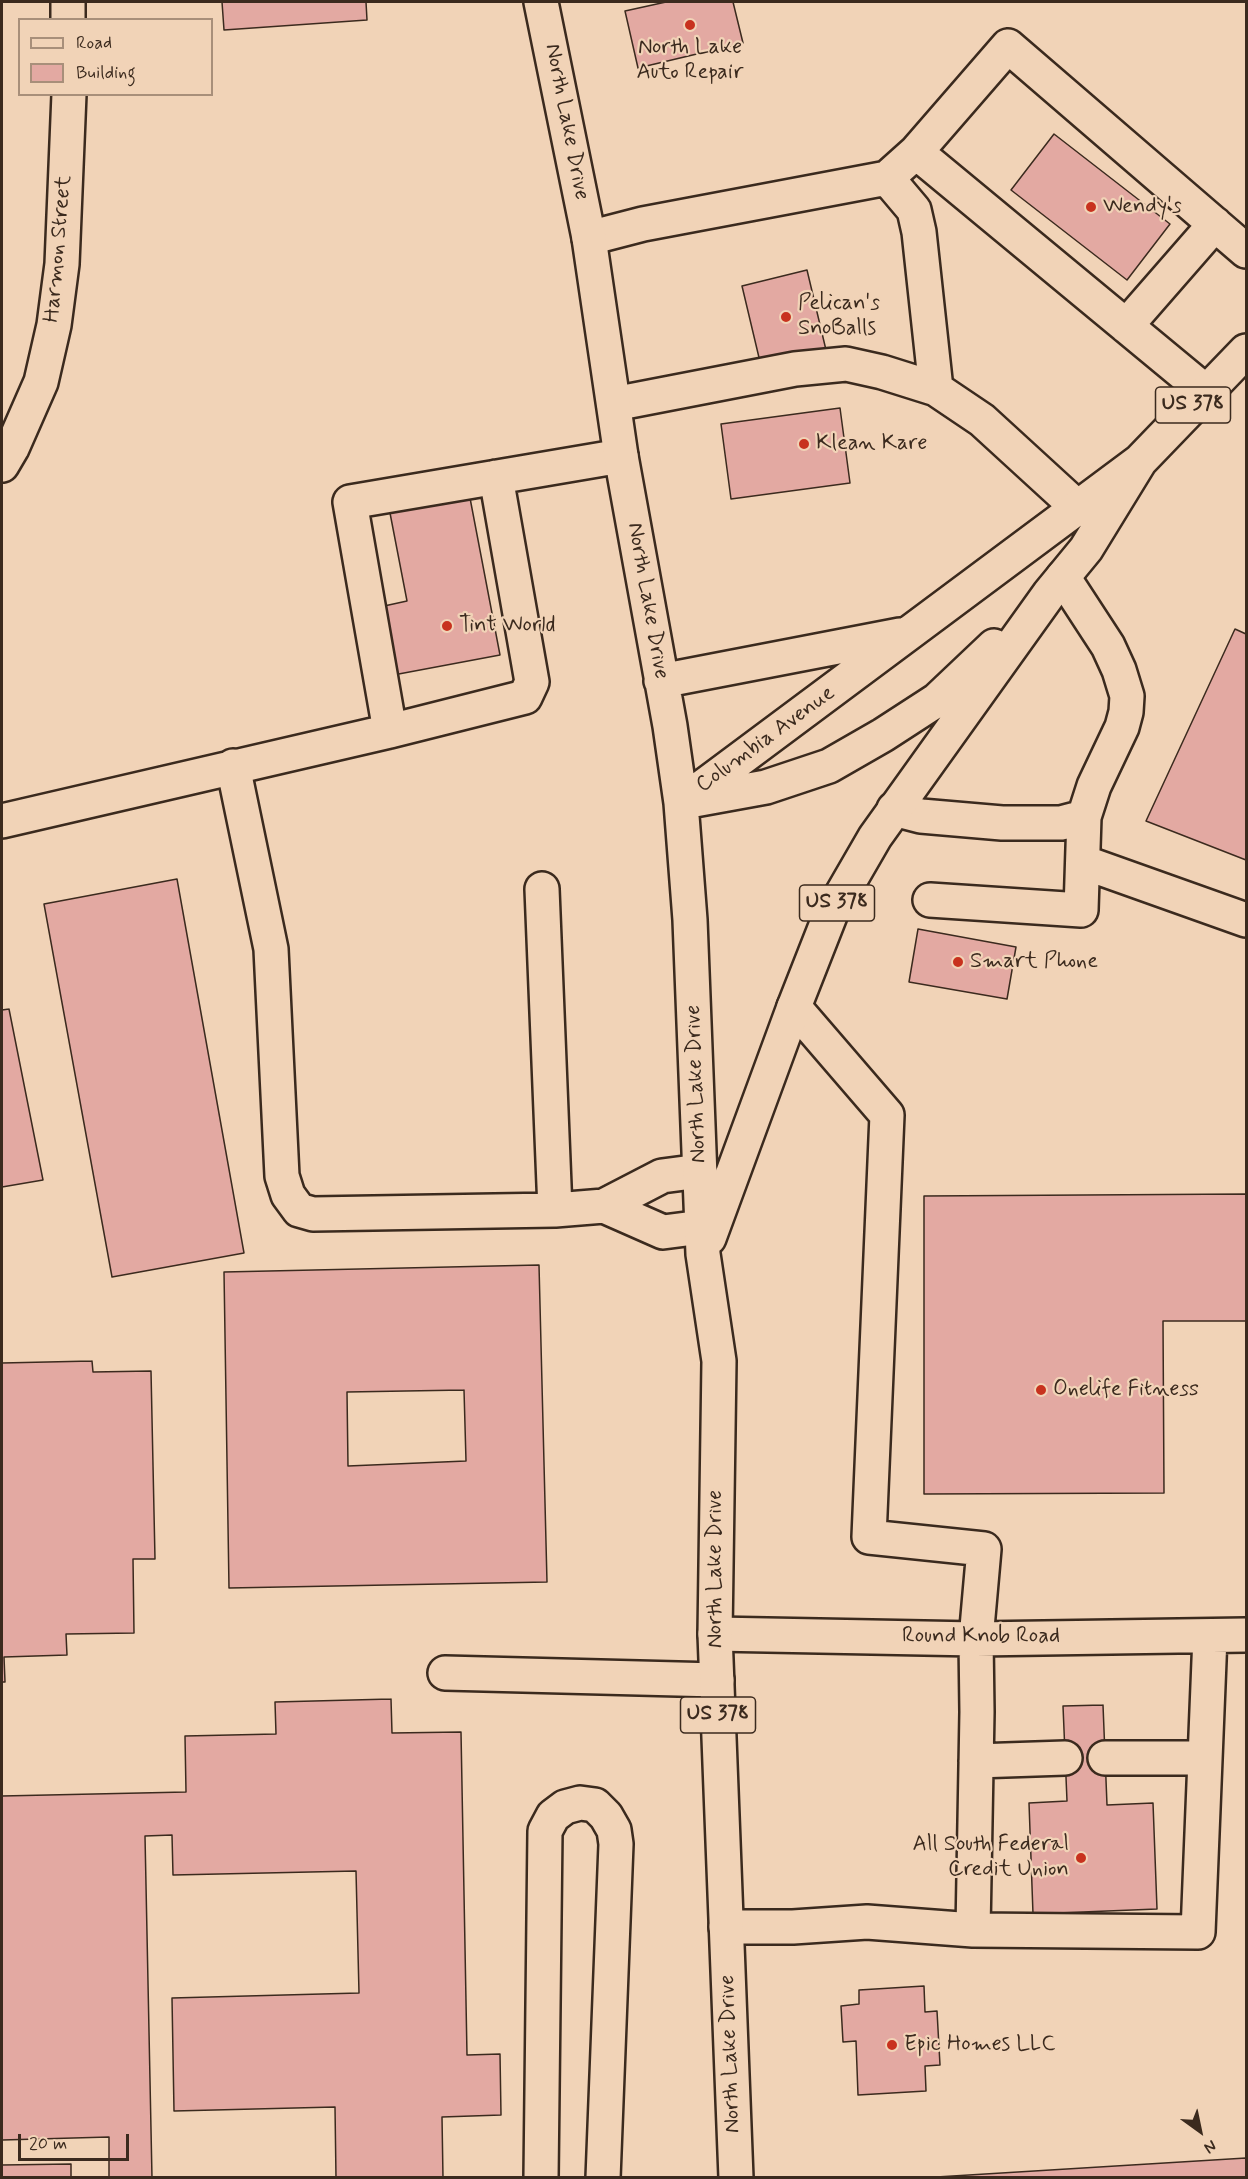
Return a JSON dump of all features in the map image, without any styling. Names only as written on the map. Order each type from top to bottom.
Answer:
[{"type":"main road","points":[[68,2],[68,18]]},
{"type":"main road","name":"North Lake Drive","points":[[541,2],[589,238],[621,456],[670,726],[681,803],[690,920],[702,1240],[719,1361],[715,1634],[736,2178]]},
{"type":"main road","points":[[589,238],[643,224],[887,178],[916,152],[1008,46],[1246,251]]},
{"type":"main road","name":"Harmon Street","points":[[2,465],[12,448],[41,382],[54,326],[62,264],[69,96]]},
{"type":"main road","points":[[916,152],[1206,392]]},
{"type":"main road","points":[[887,178],[914,210],[919,232],[936,389]]},
{"type":"main road","points":[[1126,326],[1215,224]]},
{"type":"main road","name":"Columbia Avenue","points":[[681,803],[1140,461],[1246,351]]},
{"type":"main road","points":[[614,404],[795,369],[846,364],[882,372],[936,389],[982,420],[1077,507]]},
{"type":"main road","points":[[390,730],[350,502],[621,456]]},
{"type":"main road","name":"Columbia Avenue","points":[[702,1240],[831,913],[894,809],[1056,586],[1086,549],[1140,461]]},
{"type":"main road","points":[[2,821],[525,697],[532,682],[496,477]]},
{"type":"main road","points":[[930,900],[1081,910],[1084,816],[1094,786],[1109,758],[1126,712],[1127,696],[1108,646],[1056,586]]},
{"type":"main road","name":"Columbia Avenue","points":[[681,803],[766,787],[829,766],[883,735],[937,700],[1056,586]]},
{"type":"main road","points":[[661,681],[910,633]]},
{"type":"main road","points":[[233,766],[271,949],[282,1176],[288,1195],[299,1210],[313,1214],[555,1210],[604,1206],[662,1176],[700,1171]]},
{"type":"main road","points":[[894,809],[921,816],[1002,823],[1061,823],[1084,816]]},
{"type":"main road","points":[[1083,862],[1246,920]]},
{"type":"main road","points":[[542,889],[555,1210]]},
{"type":"main road","points":[[794,1007],[887,1115],[869,1537],[984,1549],[976,1639],[973,1930]]},
{"type":"main road","points":[[604,1206],[663,1232],[702,1240]]},
{"type":"main road","name":"Round Knob Road","points":[[715,1634],[976,1639],[1246,1635]]},
{"type":"main road","points":[[726,1927],[793,1927],[867,1922],[973,1930],[1198,1932],[1210,1636]]},
{"type":"main road","points":[[445,1673],[717,1680]]},
{"type":"main road","points":[[976,1761],[1065,1758]]},
{"type":"main road","points":[[1105,1758],[1204,1758]]},
{"type":"main road","points":[[541,2178],[545,1831],[553,1816],[565,1807],[580,1803],[595,1805],[606,1816],[614,1830],[616,1845],[603,2178]]},
{"type":"building","points":[[222,2],[366,2],[367,20],[224,30]]},
{"type":"building","points":[[666,2],[733,2],[743,43],[638,68],[625,11]]},
{"type":"building","name":"Wendy's","points":[[1054,134],[1170,224],[1127,280],[1011,190]]},
{"type":"building","points":[[807,270],[826,350],[761,366],[742,286]]},
{"type":"building","points":[[840,408],[850,483],[731,499],[721,424]]},
{"type":"building","points":[[470,498],[500,655],[388,676],[375,608],[407,601],[390,513]]},
{"type":"building","points":[[1235,629],[1246,634],[1246,860],[1146,821]]},
{"type":"building","points":[[177,879],[244,1253],[112,1277],[44,904]]},
{"type":"building","points":[[918,929],[1016,947],[1007,999],[909,982]]},
{"type":"building","points":[[9,1009],[43,1180],[2,1187],[2,1010]]},
{"type":"building","points":[[1246,1194],[1246,1321],[1163,1321],[1164,1493],[924,1494],[924,1196]]},
{"type":"building","points":[[539,1265],[547,1582],[229,1588],[224,1272]],"holes":[[[464,1390],[466,1461],[348,1466],[347,1392]]]},
{"type":"building","points":[[92,1361],[93,1372],[151,1371],[155,1559],[133,1559],[134,1633],[66,1634],[67,1655],[4,1657],[5,1682],[2,1682],[2,1363]]},
{"type":"building","points":[[391,1699],[392,1733],[461,1732],[467,2055],[500,2054],[501,2115],[442,2117],[443,2178],[336,2178],[335,2107],[174,2111],[172,1998],[359,1993],[356,1871],[173,1875],[172,1835],[145,1836],[152,2178],[109,2178],[109,2137],[2,2140],[2,1796],[186,1792],[185,1736],[276,1734],[275,1702]]},
{"type":"building","points":[[1103,1705],[1107,1805],[1153,1803],[1157,1909],[1033,1914],[1029,1803],[1067,1801],[1063,1706]]},
{"type":"building","points":[[924,1986],[925,2012],[937,2011],[940,2065],[925,2066],[926,2091],[858,2095],[856,2041],[843,2042],[841,2006],[859,2004],[859,1990]]},
{"type":"building","points":[[1246,2158],[1246,2178],[920,2178]]},
{"type":"building","points":[[71,2164],[71,2178],[2,2178],[2,2165]]},
{"type":"place","name":"North Lake Auto Repair","points":[[690,25]]},
{"type":"place","name":"Wendy's","points":[[1091,207]]},
{"type":"place","name":"Pelican's SnoBalls","points":[[786,317]]},
{"type":"place","name":"Klean Kare","points":[[804,444]]},
{"type":"place","name":"Tint World","points":[[447,626]]},
{"type":"place","name":"Smart Phone","points":[[958,962]]},
{"type":"place","name":"Onelife Fitness","points":[[1041,1390]]},
{"type":"place","name":"All South Federal Credit Union","points":[[1081,1858]]},
{"type":"place","name":"Epic Homes LLC","points":[[892,2045]]}]
